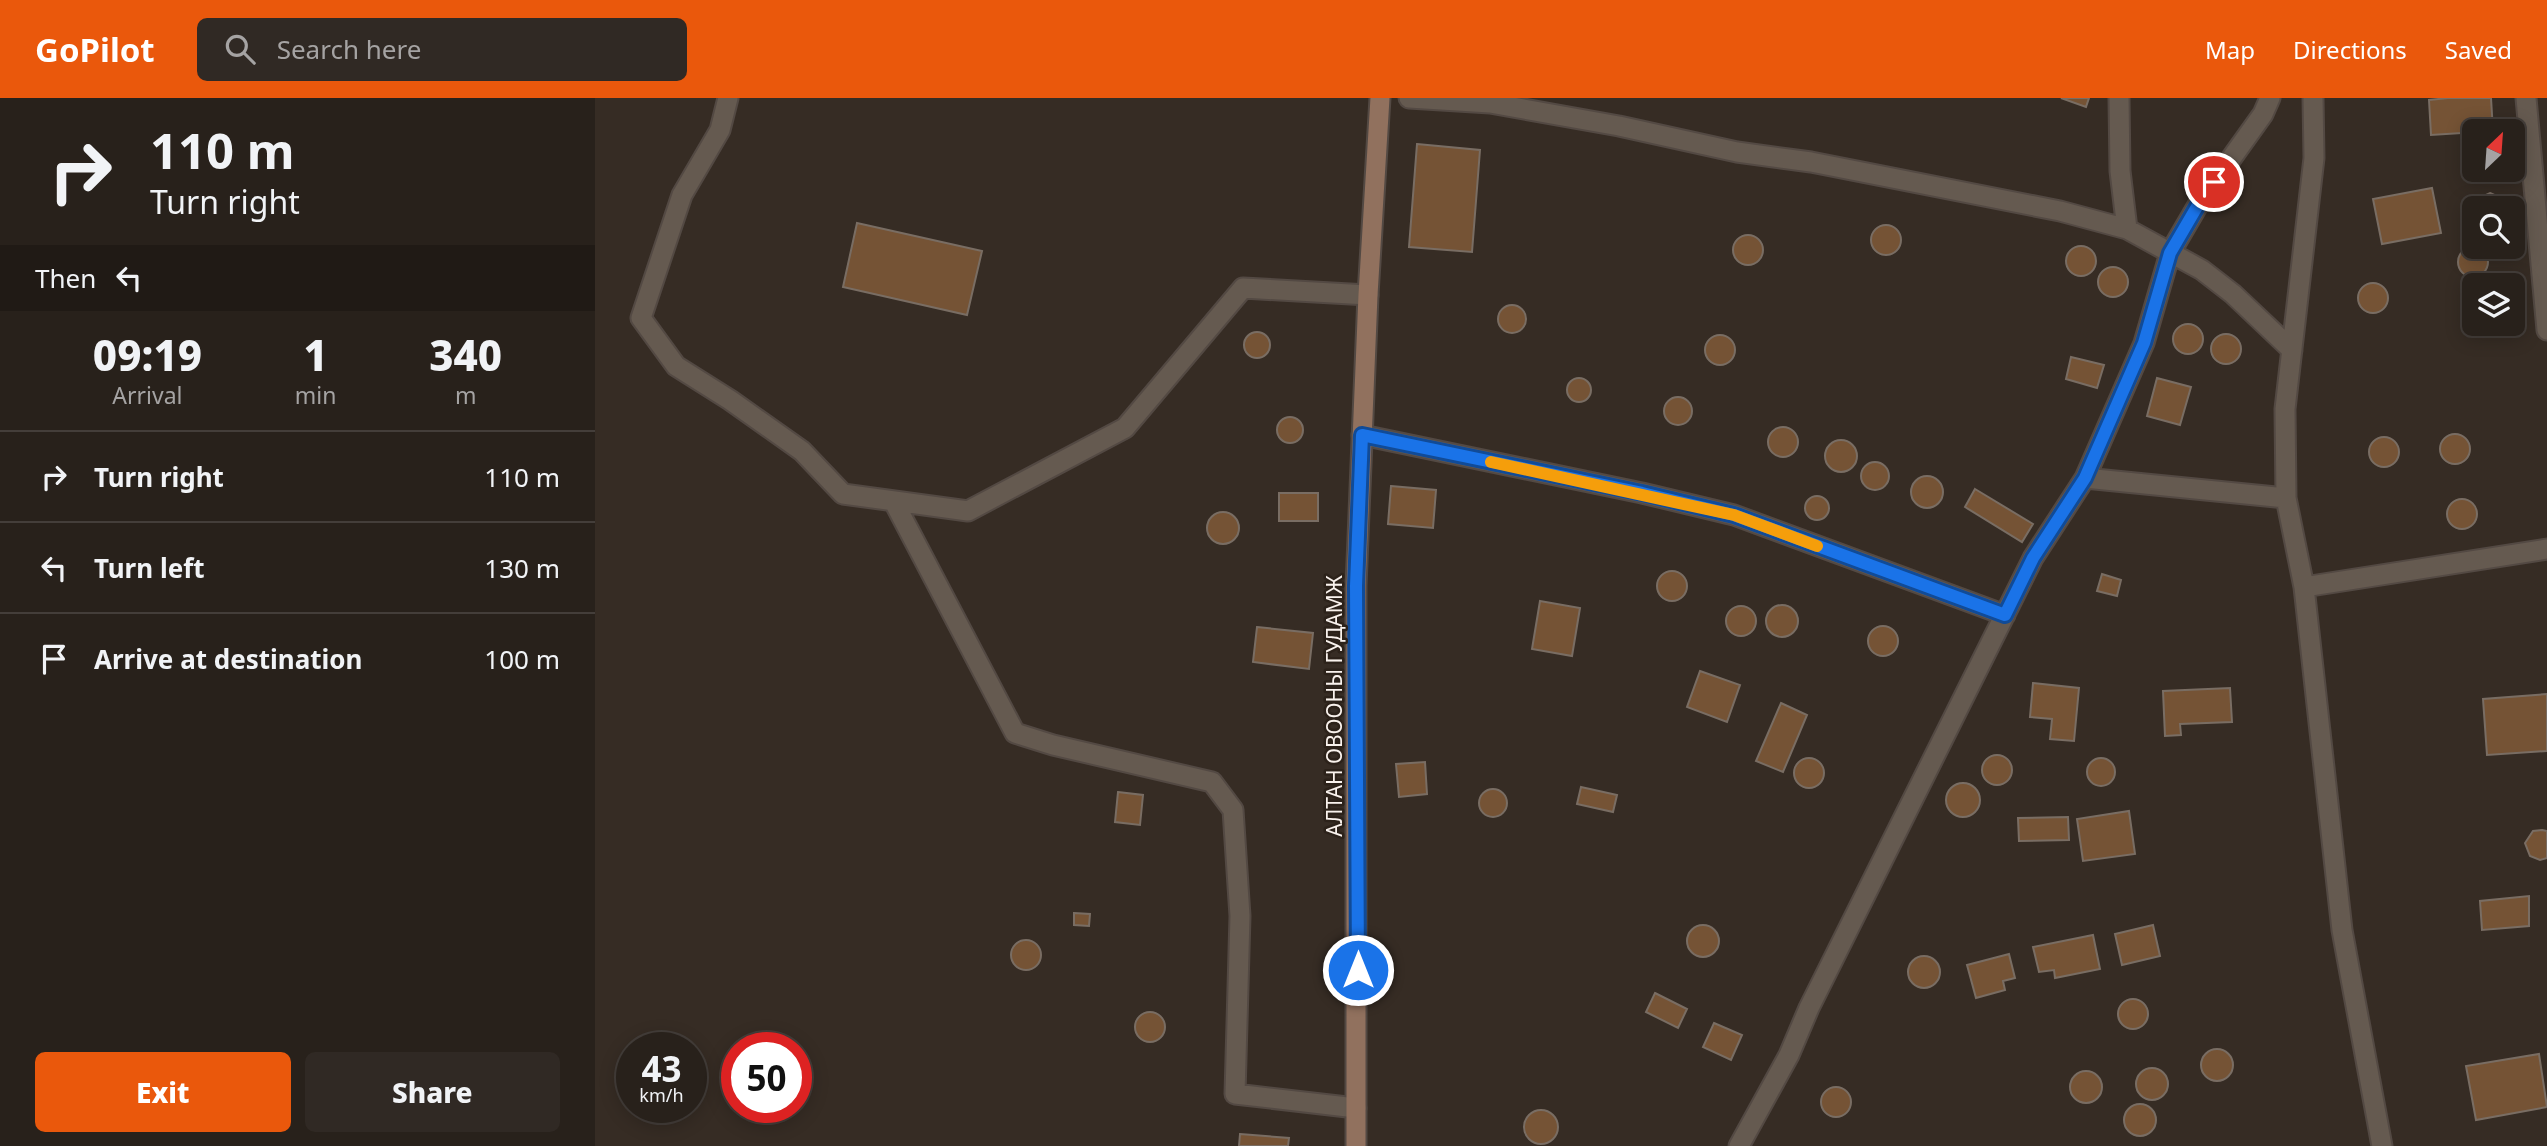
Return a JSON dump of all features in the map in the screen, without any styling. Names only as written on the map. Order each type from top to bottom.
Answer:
[{"type":"main road","name":"АЛТАН ОВООНЫ ГУДАМЖ","points":[[1356,1146],[1356,586],[1368,295],[1380,98]]},
{"type":"street","points":[[728,98],[720,130],[682,195],[641,318],[676,366],[730,400],[801,452],[842,494],[968,512],[1125,428],[1243,289],[1368,295]]},
{"type":"street","points":[[1409,98],[1490,103],[1619,126],[1737,152],[1811,162],[2060,211],[2127,229],[2202,270],[2233,294],[2292,350]]},
{"type":"street","points":[[2119,98],[2120,171],[2127,229]]},
{"type":"street","points":[[1739,1146],[1789,1055],[1809,1008],[2033,558],[2085,478],[2144,343],[2170,253],[2198,205],[2263,114],[2270,98]]},
{"type":"street","points":[[2313,98],[2314,158],[2285,408],[2286,498],[2304,587],[2342,930],[2382,1146]]},
{"type":"street","points":[[2526,98],[2547,330]]},
{"type":"street","points":[[1362,435],[1642,493],[1734,515],[2005,615]]},
{"type":"street","points":[[2085,478],[2286,498]]},
{"type":"street","points":[[894,502],[1015,733],[1053,745],[1212,782],[1233,810],[1240,916],[1235,1094],[1356,1108]]},
{"type":"street","points":[[2304,587],[2547,549]]},
{"type":"building","points":[[2061,98],[2089,98],[2086,107]]},
{"type":"building","points":[[2491,98],[2492,119],[2462,119],[2462,133],[2431,135],[2429,100]]},
{"type":"building","points":[[1417,144],[1480,150],[1472,252],[1409,247]]},
{"type":"building","points":[[2432,188],[2441,233],[2382,244],[2373,199]]},
{"type":"building","points":[[857,223],[982,251],[967,315],[843,287]]},
{"type":"building","points":[[1886,225],[1897,229],[1901,240],[1897,251],[1886,255],[1875,251],[1871,240],[1875,229]]},
{"type":"building","points":[[1748,235],[1759,239],[1763,250],[1759,261],[1748,265],[1737,261],[1733,250],[1737,239]]},
{"type":"building","points":[[2081,246],[2087,247],[2095,255],[2095,267],[2087,275],[2081,276],[2075,275],[2067,267],[2066,261],[2067,255],[2075,247]]},
{"type":"building","points":[[2462,251],[2462,259],[2488,259],[2484,273],[2462,273],[2459,268]]},
{"type":"building","points":[[2113,267],[2124,271],[2128,282],[2124,293],[2113,297],[2102,293],[2098,282],[2102,271]]},
{"type":"building","points":[[2373,283],[2384,287],[2388,298],[2384,309],[2373,313],[2362,309],[2358,298],[2362,287]]},
{"type":"building","points":[[1512,305],[1522,309],[1526,319],[1522,329],[1512,333],[1502,329],[1498,319],[1502,309]]},
{"type":"building","points":[[2188,324],[2199,328],[2203,339],[2199,350],[2188,354],[2177,350],[2173,339],[2177,328]]},
{"type":"building","points":[[1257,332],[1266,336],[1270,345],[1266,354],[1257,358],[1248,354],[1244,345],[1248,336]]},
{"type":"building","points":[[2226,334],[2237,338],[2241,349],[2237,360],[2226,364],[2215,360],[2211,349],[2215,338]]},
{"type":"building","points":[[1720,335],[1731,339],[1735,350],[1731,361],[1720,365],[1709,361],[1705,350],[1709,339]]},
{"type":"building","points":[[2071,357],[2104,365],[2097,388],[2066,379]]},
{"type":"building","points":[[1579,378],[1588,381],[1591,390],[1588,399],[1579,402],[1570,399],[1567,390],[1570,381]]},
{"type":"building","points":[[2157,378],[2191,387],[2180,425],[2147,416]]},
{"type":"building","points":[[1678,397],[1688,401],[1692,411],[1688,421],[1678,425],[1668,421],[1664,411],[1668,401]]},
{"type":"building","points":[[1290,417],[1299,421],[1303,430],[1299,439],[1290,443],[1281,439],[1277,430],[1281,421]]},
{"type":"building","points":[[1783,427],[1794,431],[1798,442],[1794,453],[1783,457],[1772,453],[1768,442],[1772,431]]},
{"type":"building","points":[[2455,434],[2466,438],[2470,449],[2466,460],[2455,464],[2444,460],[2440,449],[2444,438]]},
{"type":"building","points":[[2384,437],[2395,441],[2399,452],[2395,463],[2384,467],[2373,463],[2369,452],[2373,441]]},
{"type":"building","points":[[1841,440],[1852,445],[1857,456],[1852,467],[1841,472],[1830,467],[1825,456],[1830,445]]},
{"type":"building","points":[[1875,462],[1885,466],[1889,476],[1885,486],[1875,490],[1865,486],[1861,476],[1865,466]]},
{"type":"building","points":[[1927,476],[1938,481],[1943,492],[1938,503],[1927,508],[1916,503],[1911,492],[1916,481]]},
{"type":"building","points":[[1391,486],[1436,490],[1433,528],[1388,524]]},
{"type":"building","points":[[1975,489],[2033,524],[2022,542],[1965,507]]},
{"type":"building","points":[[1279,493],[1318,493],[1318,521],[1279,521]]},
{"type":"building","points":[[1817,496],[1826,499],[1829,508],[1826,517],[1817,520],[1808,517],[1805,508],[1808,499]]},
{"type":"building","points":[[2462,499],[2473,503],[2477,514],[2473,525],[2462,529],[2451,525],[2447,514],[2451,503]]},
{"type":"building","points":[[1223,512],[1234,517],[1239,528],[1234,539],[1223,544],[1212,539],[1207,528],[1212,517]]},
{"type":"building","points":[[1672,571],[1683,575],[1687,586],[1683,597],[1672,601],[1661,597],[1657,586],[1661,575]]},
{"type":"building","points":[[2102,574],[2121,580],[2117,596],[2097,591]]},
{"type":"building","points":[[1540,601],[1580,608],[1572,656],[1532,649]]},
{"type":"building","points":[[1782,605],[1793,610],[1798,621],[1793,632],[1782,637],[1771,632],[1766,621],[1771,610]]},
{"type":"building","points":[[1741,606],[1752,610],[1756,621],[1752,632],[1741,636],[1730,632],[1726,621],[1730,610]]},
{"type":"building","points":[[1883,626],[1894,630],[1898,641],[1894,652],[1883,656],[1872,652],[1868,641],[1872,630]]},
{"type":"building","points":[[1257,627],[1313,633],[1309,669],[1253,662]]},
{"type":"building","points":[[1700,671],[1740,685],[1727,722],[1687,707]]},
{"type":"building","points":[[2033,683],[2079,688],[2074,741],[2050,739],[2052,719],[2030,717]]},
{"type":"building","points":[[2230,688],[2232,722],[2180,724],[2181,735],[2165,736],[2163,691]]},
{"type":"building","points":[[2547,694],[2547,751],[2487,755],[2483,699]]},
{"type":"building","points":[[1781,703],[1807,715],[1783,772],[1756,761]]},
{"type":"building","points":[[1997,755],[2008,759],[2012,770],[2008,781],[1997,785],[1986,781],[1982,770],[1986,759]]},
{"type":"building","points":[[1809,758],[1820,762],[1824,773],[1820,784],[1809,788],[1798,784],[1794,773],[1798,762]]},
{"type":"building","points":[[2101,758],[2111,762],[2115,772],[2111,782],[2101,786],[2091,782],[2087,772],[2091,762]]},
{"type":"building","points":[[1425,762],[1427,794],[1399,797],[1396,764]]},
{"type":"building","points":[[1963,783],[1975,788],[1980,800],[1975,812],[1963,817],[1951,812],[1946,800],[1951,788]]},
{"type":"building","points":[[1581,787],[1617,795],[1613,812],[1577,804]]},
{"type":"building","points":[[1493,789],[1503,793],[1507,803],[1503,813],[1493,817],[1483,813],[1479,803],[1483,793]]},
{"type":"building","points":[[1118,792],[1143,795],[1140,825],[1115,822]]},
{"type":"building","points":[[2129,811],[2135,854],[2083,861],[2077,819]]},
{"type":"building","points":[[2068,817],[2069,840],[2019,841],[2018,818]]},
{"type":"building","points":[[2533,831],[2547,831],[2547,858],[2540,860],[2530,856],[2525,843]]},
{"type":"building","points":[[2529,896],[2529,926],[2482,930],[2480,901]]},
{"type":"building","points":[[1074,913],[1090,914],[1089,926],[1074,925]]},
{"type":"building","points":[[1703,925],[1714,930],[1719,941],[1714,952],[1703,957],[1692,952],[1687,941],[1692,930]]},
{"type":"building","points":[[2153,925],[2160,956],[2122,965],[2115,934]]},
{"type":"building","points":[[2093,935],[2100,969],[2055,978],[2054,970],[2039,972],[2033,947]]},
{"type":"building","points":[[1026,940],[1036,945],[1041,955],[1036,965],[1026,970],[1016,965],[1011,955],[1016,945]]},
{"type":"building","points":[[2009,954],[2015,978],[2003,981],[2005,990],[1976,998],[1967,965]]},
{"type":"building","points":[[1924,956],[1935,961],[1940,972],[1935,983],[1924,988],[1913,983],[1908,972],[1913,961]]},
{"type":"building","points":[[1655,993],[1687,1009],[1678,1028],[1646,1012]]},
{"type":"building","points":[[2133,999],[2144,1003],[2148,1014],[2144,1025],[2133,1029],[2122,1025],[2118,1014],[2122,1003]]},
{"type":"building","points":[[1150,1012],[1161,1016],[1165,1027],[1161,1038],[1150,1042],[1139,1038],[1135,1027],[1139,1016]]},
{"type":"building","points":[[1714,1023],[1742,1035],[1731,1060],[1703,1047]]},
{"type":"building","points":[[2217,1049],[2229,1053],[2233,1065],[2229,1077],[2217,1081],[2205,1077],[2201,1065],[2205,1053]]},
{"type":"building","points":[[2539,1054],[2547,1107],[2476,1120],[2466,1066]]},
{"type":"building","points":[[2152,1068],[2163,1073],[2168,1084],[2163,1095],[2152,1100],[2141,1095],[2136,1084],[2141,1073]]},
{"type":"building","points":[[2086,1071],[2097,1076],[2102,1087],[2097,1098],[2086,1103],[2075,1098],[2070,1087],[2075,1076]]},
{"type":"building","points":[[1836,1087],[1847,1091],[1851,1102],[1847,1113],[1836,1117],[1825,1113],[1821,1102],[1825,1091]]},
{"type":"building","points":[[2140,1104],[2151,1109],[2156,1120],[2151,1131],[2140,1136],[2129,1131],[2124,1120],[2129,1109]]},
{"type":"building","points":[[1541,1110],[1553,1115],[1558,1127],[1553,1139],[1541,1144],[1529,1139],[1524,1127],[1529,1115]]},
{"type":"building","points":[[1240,1134],[1289,1138],[1288,1146],[1239,1146]]},
{"type":"slow traffic","points":[[1491,462],[1734,515],[1817,546]]},
{"type":"route","points":[[1358,970],[1356,586],[1362,435],[1642,493],[1734,515],[2005,615],[2033,558],[2085,478],[2144,343],[2170,253],[2214,182]]}]
